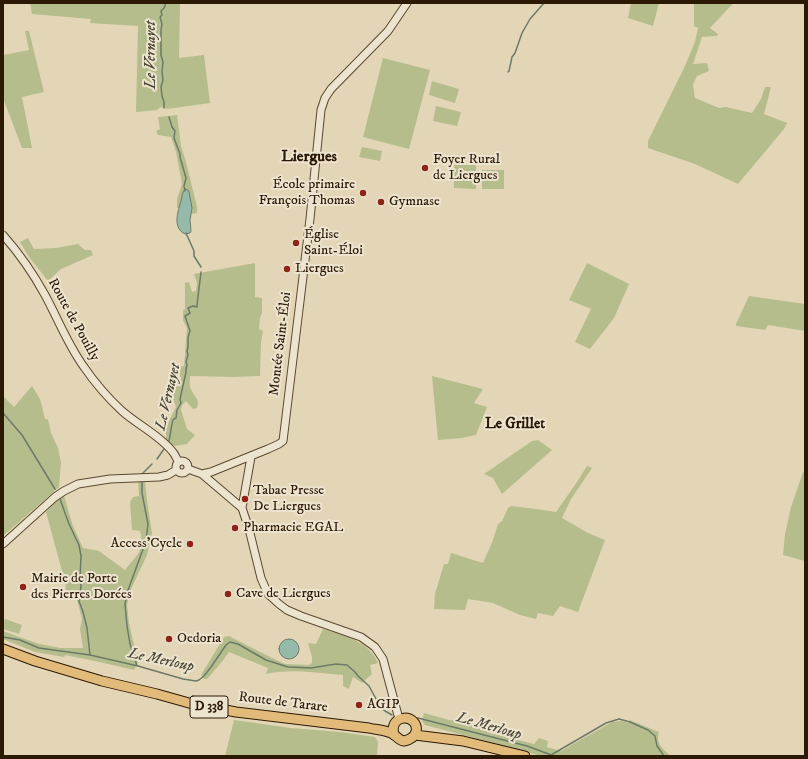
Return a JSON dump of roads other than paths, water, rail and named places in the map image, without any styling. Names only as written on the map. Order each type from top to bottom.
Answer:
[{"type":"main road","name":"Route de Tarare","points":[[3,644],[53,666]]},
{"type":"main road","name":"Route de Tarare","points":[[3,649],[35,662],[189,703],[236,712],[369,728],[387,732],[396,726]]},
{"type":"main road","points":[[406,718],[410,719],[413,722],[415,732],[412,739],[404,741],[397,738],[396,726],[406,718]]},
{"type":"main road","points":[[415,732],[463,741],[525,756]]},
{"type":"street","name":"Montée Saint-Éloi","points":[[202,474],[268,450],[283,440],[310,219],[321,110],[325,98],[331,89],[388,31],[407,3]]},
{"type":"street","name":"Route de Pouilly","points":[[3,235],[32,274],[83,367],[122,411],[164,443],[174,453],[178,461]]},
{"type":"street","points":[[251,456],[242,508],[249,528],[261,578],[268,594],[287,610],[361,637],[375,647],[383,659],[396,726]]},
{"type":"street","points":[[176,470],[176,464],[178,461],[183,461],[186,463],[188,469]]},
{"type":"street","points":[[188,469],[202,474],[242,508]]},
{"type":"street","points":[[176,470],[182,474],[188,469]]},
{"type":"street","points":[[3,544],[55,497],[78,484],[93,481],[164,476],[176,470]]},
{"type":"waterway","name":"Le Vernayet","points":[[164,108],[161,87],[163,80],[163,62],[161,55],[162,24],[160,17],[162,15],[161,11],[166,3]]},
{"type":"waterway","points":[[508,72],[512,57],[515,53],[522,33],[530,19],[544,3]]},
{"type":"waterway","name":"Le Vernayet","points":[[169,117],[175,131],[174,138],[186,178],[184,186],[185,191]]},
{"type":"waterway","name":"Le Vernayet","points":[[186,233],[194,251],[194,256],[201,267]]},
{"type":"waterway","name":"Le Vernayet","points":[[169,441],[173,419],[176,418],[177,410],[181,403],[180,399],[187,365],[188,338],[190,331],[185,316],[190,313],[188,308],[193,306],[197,307],[201,272]]},
{"type":"waterway","points":[[3,413],[22,435],[55,489]]},
{"type":"waterway","name":"Le Vernayet","points":[[157,459],[164,449]]},
{"type":"waterway","name":"Le Vernayet","points":[[142,476],[142,474],[152,464]]},
{"type":"waterway","name":"Le Vernayet","points":[[137,666],[130,644],[125,604],[127,593],[146,541],[148,524],[142,493],[142,480]]},
{"type":"waterway","points":[[60,499],[69,524],[79,545],[81,556],[81,586],[79,601],[87,628],[90,655]]},
{"type":"waterway","name":"Le Merloup","points":[[3,637],[20,640],[39,648],[90,655],[196,681],[204,676],[226,645],[230,642],[238,644],[266,660],[288,667],[311,668],[336,664],[347,665],[369,686],[381,708],[392,715]]},
{"type":"waterway","name":"Le Merloup","points":[[418,718],[527,746],[554,756]]},
{"type":"waterway","points":[[551,755],[606,723],[619,719],[648,730],[655,736],[657,746],[664,756]]},
{"type":"place","name":"Foyer Rural de Liergues","points":[[425,168]]},
{"type":"place","name":"École primaire François Thomas","points":[[363,193]]},
{"type":"place","name":"Gymnase","points":[[381,202]]},
{"type":"place","name":"Église Saint-Éloi","points":[[296,243]]},
{"type":"place","name":"Liergues","points":[[287,269]]},
{"type":"place","name":"Tabac Presse De Liergues","points":[[245,499]]},
{"type":"place","name":"Pharmacie EGAL","points":[[235,528]]},
{"type":"place","name":"Access'Cycle","points":[[190,544]]},
{"type":"place","name":"Mairie de Porte des Pierres Dorées","points":[[23,587]]},
{"type":"place","name":"Cave de Liergues","points":[[228,594]]},
{"type":"place","name":"Oedoria","points":[[169,639]]},
{"type":"place","name":"AGIP","points":[[359,705]]},
{"type":"district","name":"Liergues","points":[[309,158]]},
{"type":"district","name":"Le Grillet","points":[[515,425]]}]
